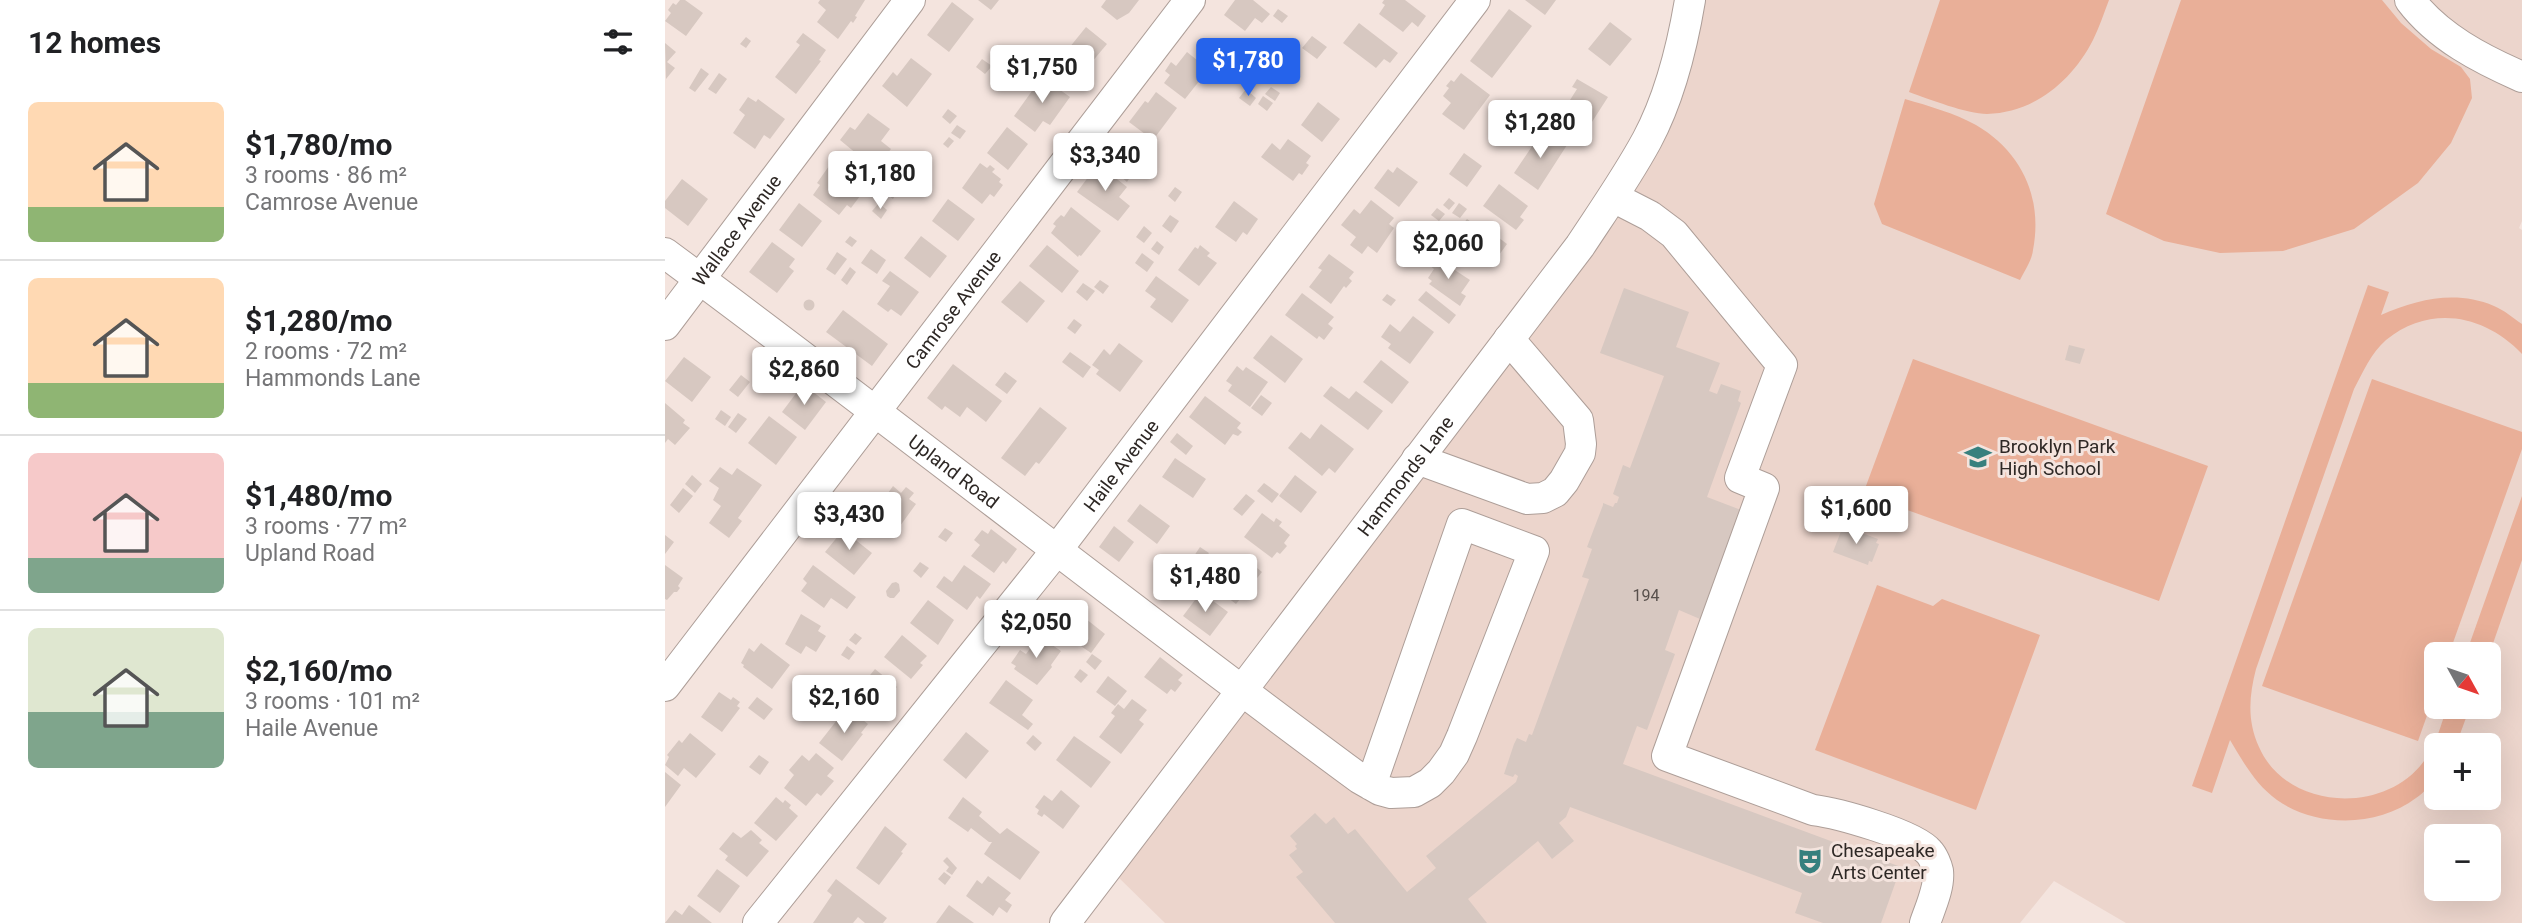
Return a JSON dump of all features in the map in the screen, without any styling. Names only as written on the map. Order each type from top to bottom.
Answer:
[{"type":"street","name":"Wallace Avenue","points":[[665,325],[910,0]]},
{"type":"street","name":"Camrose Avenue","points":[[665,686],[1190,0]]},
{"type":"street","name":"Haile Avenue","points":[[758,923],[1056,551],[1475,0]]},
{"type":"street","name":"Hammonds Lane","points":[[1065,923],[1580,246],[1648,138],[1669,88],[1684,37],[1690,0]]},
{"type":"street","points":[[2410,0],[2441,32],[2470,52],[2522,77]]},
{"type":"street","points":[[1613,197],[1650,216],[1674,234],[1782,366],[1740,478],[1764,488],[1667,756],[1813,810],[1838,814],[1917,842],[1930,852],[1938,869],[1938,882],[1925,923]]},
{"type":"street","name":"Upland Road","points":[[665,253],[876,410],[1241,691],[1371,785]]},
{"type":"street","points":[[1417,459],[1527,499],[1543,498],[1555,492],[1565,481],[1580,453],[1578,420],[1509,339]]},
{"type":"street","points":[[1462,524],[1534,551],[1454,754],[1435,778],[1414,792],[1391,793],[1371,785],[1462,524]]},
{"type":"shaded area","name":"Brooklyn Park High School","points":[[1704,0],[2522,0],[2522,221],[2519,228],[2522,230],[2522,923],[2126,923],[2054,881],[2020,923],[1165,923],[1117,876],[1584,260]]},
{"type":"shaded area","points":[[1940,0],[2109,0],[2093,40],[2063,81],[2036,101],[2020,108],[1987,114],[1959,109],[1909,92]]},
{"type":"shaded area","points":[[2181,0],[2382,0],[2401,23],[2431,49],[2461,67],[2470,79],[2472,98],[2451,143],[2418,183],[2354,229],[2283,251],[2220,253],[2164,241],[2106,214]]},
{"type":"shaded area","points":[[1905,99],[1950,113],[1976,125],[1992,136],[2017,163],[2025,178],[2035,212],[2033,250],[2020,280],[1882,224],[1874,204]]},
{"type":"shaded area","points":[[2368,285],[2389,292],[2381,315],[2437,298],[2466,298],[2505,312],[2522,324],[2522,354],[2491,330],[2475,323],[2439,318],[2403,329],[2386,340],[2376,351],[2354,389],[2256,669],[2252,689],[2252,728],[2259,747],[2273,768],[2291,784],[2313,794],[2337,798],[2362,797],[2386,791],[2407,779],[2424,761],[2424,791],[2401,808],[2366,819],[2310,816],[2269,794],[2245,765],[2230,740],[2212,793],[2192,786]]},
{"type":"shaded area","points":[[1913,359],[2208,466],[2159,601],[1863,494]]},
{"type":"shaded area","points":[[2372,379],[2522,432],[2522,449],[2453,642],[2424,642],[2426,719],[2418,741],[2262,686]]},
{"type":"shaded area","points":[[2522,496],[2522,560],[2494,642],[2470,642]]},
{"type":"shaded area","points":[[1877,585],[1933,606],[1942,599],[2040,635],[1976,810],[1815,750]]},
{"type":"shaded area","points":[[2443,719],[2466,719],[2460,733],[2438,733]]},
{"type":"building","points":[[680,0],[685,0],[703,13],[686,36],[665,21],[671,13],[668,10],[673,3],[676,5]]},
{"type":"building","points":[[820,0],[865,0],[853,23],[851,21],[838,39],[817,22],[826,10],[818,3]]},
{"type":"building","points":[[978,0],[999,0],[991,10]]},
{"type":"building","points":[[1106,0],[1139,0],[1129,13],[1117,20],[1101,7]]},
{"type":"building","points":[[1235,0],[1253,0],[1270,14],[1262,23],[1255,18],[1245,31],[1224,15]]},
{"type":"building","points":[[1384,0],[1405,0],[1426,16],[1418,27],[1412,22],[1403,32],[1379,14],[1385,5],[1382,3]]},
{"type":"building","points":[[1525,0],[1556,0],[1545,15]]},
{"type":"building","points":[[952,2],[974,19],[949,52],[927,35]]},
{"type":"building","points":[[1278,9],[1288,16],[1282,23],[1273,16]]},
{"type":"building","points":[[1509,9],[1532,26],[1492,78],[1470,61]]},
{"type":"building","points":[[1610,22],[1632,39],[1610,66],[1588,49]]},
{"type":"building","points":[[1359,23],[1398,53],[1390,63],[1384,59],[1376,68],[1343,43]]},
{"type":"building","points":[[1086,27],[1107,44],[1086,69],[1065,53]]},
{"type":"building","points":[[803,33],[826,50],[796,94],[775,77],[800,45],[796,42]]},
{"type":"building","points":[[1312,36],[1327,47],[1317,59],[1302,48]]},
{"type":"building","points":[[746,37],[751,41],[746,48],[740,44]]},
{"type":"building","points":[[665,43],[676,52],[667,62],[675,68],[666,79]]},
{"type":"building","points":[[1187,52],[1202,64],[1197,70],[1204,75],[1185,99],[1164,83],[1170,75],[1165,71],[1171,62],[1176,66]]},
{"type":"building","points":[[911,58],[932,74],[907,107],[882,86],[893,72],[897,76]]},
{"type":"building","points":[[982,59],[992,66],[985,74],[976,67]]},
{"type":"building","points":[[1266,60],[1277,68],[1270,77],[1259,69]]},
{"type":"building","points":[[701,68],[709,74],[695,92],[689,88]]},
{"type":"building","points":[[998,70],[1006,76],[1000,83],[992,77]]},
{"type":"building","points":[[719,73],[727,79],[716,94],[708,89]]},
{"type":"building","points":[[1461,73],[1490,95],[1464,130],[1442,114],[1451,103],[1443,96],[1449,88],[1446,86],[1451,80],[1454,82]]},
{"type":"building","points":[[1042,77],[1070,97],[1050,125],[1043,121],[1035,132],[1014,116]]},
{"type":"building","points":[[1577,79],[1608,97],[1590,125],[1565,108],[1577,89],[1572,87]]},
{"type":"building","points":[[1271,87],[1280,93],[1275,101],[1265,94]]},
{"type":"building","points":[[1246,89],[1256,98],[1250,106],[1239,98]]},
{"type":"building","points":[[1156,92],[1177,108],[1153,140],[1129,122],[1145,101],[1148,103]]},
{"type":"building","points":[[1263,96],[1273,103],[1267,111],[1258,104]]},
{"type":"building","points":[[748,97],[756,102],[758,99],[785,119],[770,139],[764,135],[755,149],[733,133],[745,115],[739,110]]},
{"type":"building","points":[[1318,102],[1340,119],[1322,142],[1301,125]]},
{"type":"building","points":[[948,109],[957,116],[950,124],[942,117]]},
{"type":"building","points":[[868,113],[890,129],[881,141],[891,149],[875,169],[840,140],[850,127],[855,130]]},
{"type":"building","points":[[957,125],[966,131],[960,139],[951,133]]},
{"type":"building","points":[[1007,127],[1028,144],[1008,170],[987,153]]},
{"type":"building","points":[[1543,130],[1567,145],[1538,190],[1514,173]]},
{"type":"building","points":[[1123,135],[1142,150],[1132,162],[1137,166],[1127,182],[1119,175],[1123,170],[1103,154],[1110,144],[1113,147]]},
{"type":"building","points":[[949,137],[954,141],[948,148],[943,144]]},
{"type":"building","points":[[1288,139],[1311,156],[1302,175],[1299,173],[1293,181],[1261,157],[1272,143],[1280,150]]},
{"type":"building","points":[[1464,153],[1482,166],[1467,187],[1449,174]]},
{"type":"building","points":[[980,163],[995,169],[992,172],[1001,179],[999,182],[1003,185],[994,197],[990,194],[982,204],[962,188]]},
{"type":"building","points":[[1098,164],[1127,187],[1119,197],[1130,206],[1118,221],[1077,192]]},
{"type":"building","points":[[829,166],[863,192],[851,208],[847,205],[839,215],[813,195],[820,185],[817,183]]},
{"type":"building","points":[[1397,167],[1418,182],[1399,207],[1374,188],[1388,169],[1393,173]]},
{"type":"building","points":[[921,174],[927,179],[921,186],[915,181]]},
{"type":"building","points":[[682,179],[708,199],[688,226],[665,208],[665,201]]},
{"type":"building","points":[[889,183],[900,187],[893,199],[883,191]]},
{"type":"building","points":[[1499,184],[1528,206],[1520,217],[1524,220],[1516,230],[1483,206]]},
{"type":"building","points":[[1175,187],[1182,192],[1175,202],[1168,196]]},
{"type":"building","points":[[1449,198],[1455,203],[1449,210],[1443,205]]},
{"type":"building","points":[[948,199],[975,219],[958,241],[932,221]]},
{"type":"building","points":[[1371,200],[1394,218],[1389,224],[1394,228],[1377,253],[1368,246],[1362,254],[1350,245],[1356,237],[1341,225],[1354,209],[1360,214]]},
{"type":"building","points":[[1234,201],[1258,219],[1247,235],[1243,232],[1236,242],[1215,227]]},
{"type":"building","points":[[799,203],[822,221],[802,247],[779,230]]},
{"type":"building","points":[[879,203],[887,210],[881,219],[872,211]]},
{"type":"building","points":[[1459,203],[1467,209],[1460,218],[1452,213]]},
{"type":"building","points":[[1071,207],[1101,231],[1078,257],[1051,233],[1056,226],[1053,224],[1056,220],[1061,215],[1064,217]]},
{"type":"building","points":[[1437,208],[1445,214],[1439,221],[1431,215]]},
{"type":"building","points":[[1170,215],[1179,221],[1171,233],[1162,226]]},
{"type":"building","points":[[1467,219],[1474,224],[1477,221],[1507,244],[1491,266],[1453,236]]},
{"type":"building","points":[[1144,226],[1152,233],[1144,243],[1136,237]]},
{"type":"building","points":[[850,236],[857,241],[852,247],[845,242]]},
{"type":"building","points":[[921,236],[947,256],[930,278],[904,258]]},
{"type":"building","points":[[1157,241],[1164,247],[1159,255],[1151,249]]},
{"type":"building","points":[[772,242],[795,259],[789,267],[794,271],[777,293],[749,272]]},
{"type":"building","points":[[1047,245],[1079,271],[1062,293],[1029,266]]},
{"type":"building","points":[[1200,245],[1210,253],[1207,256],[1217,263],[1199,286],[1178,270],[1195,247],[1198,249]]},
{"type":"building","points":[[871,249],[886,260],[877,274],[861,263]]},
{"type":"building","points":[[837,252],[847,259],[835,275],[826,269]]},
{"type":"building","points":[[1142,253],[1154,262],[1147,272],[1135,263]]},
{"type":"building","points":[[1329,254],[1354,272],[1349,278],[1352,281],[1346,288],[1344,286],[1331,304],[1309,287],[1322,270],[1318,268]]},
{"type":"building","points":[[1435,257],[1470,280],[1461,293],[1466,296],[1460,306],[1429,284],[1432,281],[1428,278],[1434,269],[1429,265]]},
{"type":"building","points":[[850,267],[856,272],[847,285],[841,280]]},
{"type":"building","points":[[890,271],[919,292],[901,316],[891,309],[888,312],[877,304],[890,286],[882,281]]},
{"type":"building","points":[[1156,276],[1189,300],[1172,323],[1150,307],[1156,299],[1145,291]]},
{"type":"building","points":[[1100,280],[1109,286],[1103,294],[1094,287]]},
{"type":"building","points":[[1020,281],[1045,301],[1027,323],[1001,302]]},
{"type":"building","points":[[1083,283],[1095,291],[1087,301],[1076,292]]},
{"type":"building","points":[[1624,288],[1689,312],[1676,347],[1720,363],[1709,391],[1717,394],[1721,384],[1741,391],[1738,401],[1741,403],[1707,497],[1741,510],[1700,619],[1679,610],[1665,650],[1675,654],[1647,730],[1637,726],[1623,764],[1901,867],[1881,923],[1823,923],[1795,913],[1802,893],[1570,807],[1566,817],[1559,823],[1574,841],[1552,859],[1538,841],[1468,899],[1487,923],[1335,923],[1296,877],[1303,872],[1289,855],[1297,849],[1297,844],[1290,836],[1315,813],[1326,824],[1334,817],[1348,834],[1355,829],[1407,892],[1436,868],[1426,856],[1516,782],[1518,776],[1515,774],[1513,777],[1504,774],[1514,744],[1517,738],[1526,742],[1529,734],[1532,735],[1589,579],[1582,577],[1592,549],[1587,547],[1603,503],[1613,507],[1617,503],[1619,497],[1613,494],[1623,465],[1630,468],[1664,376],[1600,353]]},
{"type":"building","points":[[1426,291],[1456,315],[1449,324],[1418,300]]},
{"type":"building","points":[[1302,293],[1334,317],[1328,324],[1333,328],[1324,340],[1319,336],[1317,339],[1285,315]]},
{"type":"building","points":[[1387,294],[1396,300],[1391,306],[1382,300]]},
{"type":"building","points":[[809,299],[815,305],[809,311],[803,305]]},
{"type":"building","points":[[843,310],[888,344],[872,366],[826,332]]},
{"type":"building","points":[[1413,316],[1434,332],[1410,364],[1388,348],[1391,344],[1381,337],[1390,324],[1400,332]]},
{"type":"building","points":[[1074,319],[1082,325],[1075,334],[1067,328]]},
{"type":"building","points":[[1271,335],[1303,359],[1285,383],[1253,358]]},
{"type":"building","points":[[1119,343],[1143,361],[1120,392],[1096,374],[1099,370],[1092,365],[1104,349],[1110,355]]},
{"type":"building","points":[[2069,345],[2085,349],[2080,364],[2065,360]]},
{"type":"building","points":[[1070,352],[1091,367],[1083,378],[1062,362]]},
{"type":"building","points":[[684,357],[711,377],[692,402],[665,381]]},
{"type":"building","points":[[1381,360],[1409,382],[1392,404],[1363,382]]},
{"type":"building","points":[[953,364],[1002,401],[986,422],[967,407],[960,417],[945,406],[942,410],[927,398]]},
{"type":"building","points":[[1237,366],[1243,371],[1246,367],[1268,382],[1250,407],[1228,391],[1232,385],[1226,381]]},
{"type":"building","points":[[1005,372],[1017,381],[1007,394],[995,385]]},
{"type":"building","points":[[741,375],[750,382],[738,397],[729,390]]},
{"type":"building","points":[[803,384],[826,402],[805,430],[782,412]]},
{"type":"building","points":[[1331,386],[1349,399],[1356,391],[1383,411],[1368,430],[1323,396]]},
{"type":"building","points":[[1261,395],[1272,403],[1262,416],[1251,408]]},
{"type":"building","points":[[1205,396],[1241,423],[1237,428],[1242,432],[1238,436],[1233,434],[1225,445],[1189,417]]},
{"type":"building","points":[[665,403],[685,420],[683,423],[690,428],[675,445],[668,439],[665,443]]},
{"type":"building","points":[[1040,407],[1067,428],[1039,464],[1036,462],[1025,476],[1001,458]]},
{"type":"building","points":[[721,410],[731,417],[725,426],[715,419]]},
{"type":"building","points":[[738,413],[747,419],[736,433],[728,427]]},
{"type":"building","points":[[769,416],[797,437],[776,465],[748,443]]},
{"type":"building","points":[[1321,424],[1354,449],[1335,473],[1329,468],[1322,476],[1288,448],[1301,432],[1310,439]]},
{"type":"building","points":[[1177,433],[1193,446],[1186,455],[1170,442]]},
{"type":"building","points":[[1175,458],[1206,479],[1193,498],[1162,477]]},
{"type":"building","points":[[720,467],[732,475],[737,468],[762,485],[738,518],[742,521],[729,538],[709,523],[721,506],[713,500],[719,488],[709,481]]},
{"type":"building","points":[[692,475],[702,484],[695,493],[685,484]]},
{"type":"building","points":[[1295,475],[1317,492],[1301,513],[1279,496]]},
{"type":"building","points":[[1264,483],[1279,494],[1272,503],[1257,491]]},
{"type":"building","points":[[893,486],[901,493],[906,487],[914,493],[909,499],[916,504],[892,537],[869,520]]},
{"type":"building","points":[[683,488],[693,496],[679,513],[670,505]]},
{"type":"building","points":[[1246,494],[1255,501],[1242,516],[1233,509]]},
{"type":"building","points":[[1140,504],[1170,526],[1157,544],[1127,521]]},
{"type":"building","points":[[1262,513],[1274,522],[1276,518],[1282,522],[1279,526],[1290,535],[1284,543],[1287,546],[1272,558],[1244,537]]},
{"type":"building","points":[[1114,526],[1134,542],[1119,562],[1099,547]]},
{"type":"building","points":[[1843,526],[1878,539],[1876,543],[1879,544],[1872,562],[1869,561],[1868,565],[1833,552]]},
{"type":"building","points":[[945,528],[953,533],[946,542],[938,537]]},
{"type":"building","points":[[991,529],[1017,549],[1006,564],[1003,561],[994,573],[971,556],[980,545],[974,540],[982,530],[988,534]]},
{"type":"building","points":[[843,530],[872,553],[854,575],[825,552]]},
{"type":"building","points":[[665,535],[674,542],[665,554]]},
{"type":"building","points":[[1200,547],[1209,553],[1202,562],[1194,556]]},
{"type":"building","points":[[1240,554],[1262,572],[1236,604],[1207,582],[1226,557],[1234,563]]},
{"type":"building","points":[[920,562],[929,568],[921,578],[913,571]]},
{"type":"building","points":[[665,565],[683,578],[678,586],[680,588],[667,600],[665,599]]},
{"type":"building","points":[[813,565],[856,597],[847,609],[831,598],[824,608],[801,591],[807,583],[803,579]]},
{"type":"building","points":[[964,565],[991,584],[980,599],[977,596],[967,610],[936,587],[944,576],[952,582]]},
{"type":"building","points":[[1181,571],[1190,578],[1185,585],[1175,578]]},
{"type":"building","points":[[896,582],[900,591],[894,598],[890,598],[886,591]]},
{"type":"building","points":[[1201,592],[1228,612],[1210,636],[1183,616]]},
{"type":"building","points":[[928,600],[954,620],[938,645],[910,623]]},
{"type":"building","points":[[1066,603],[1105,634],[1091,653],[1050,625],[1046,619],[1054,608],[1060,612]]},
{"type":"building","points":[[801,614],[821,626],[818,631],[826,636],[816,652],[806,646],[801,654],[785,644]]},
{"type":"building","points":[[855,633],[862,638],[856,645],[849,640]]},
{"type":"building","points":[[902,635],[927,656],[911,679],[884,657]]},
{"type":"building","points":[[1039,636],[1061,651],[1037,685],[1014,669],[1016,666],[1011,663],[1020,650],[1026,654]]},
{"type":"building","points":[[761,643],[790,665],[772,689],[741,663],[749,648],[754,652]]},
{"type":"building","points":[[847,646],[855,652],[849,660],[841,655]]},
{"type":"building","points":[[1092,654],[1102,661],[1095,670],[1086,662]]},
{"type":"building","points":[[1160,657],[1183,675],[1178,680],[1182,683],[1175,692],[1171,689],[1167,694],[1144,677]]},
{"type":"building","points":[[875,669],[897,687],[888,697],[892,701],[880,716],[853,696]]},
{"type":"building","points":[[1080,669],[1088,675],[1081,683],[1074,677]]},
{"type":"building","points":[[1108,676],[1127,691],[1115,706],[1096,692]]},
{"type":"building","points":[[1006,680],[1033,700],[1022,715],[1033,724],[1028,730],[989,703]]},
{"type":"building","points":[[719,692],[740,702],[737,706],[740,708],[722,732],[701,717]]},
{"type":"building","points":[[757,697],[773,709],[764,720],[748,708]]},
{"type":"building","points":[[1132,699],[1147,710],[1139,720],[1144,724],[1121,754],[1099,737],[1115,716],[1111,713],[1118,704],[1124,709]]},
{"type":"building","points":[[849,709],[868,724],[842,761],[819,743]]},
{"type":"building","points":[[966,732],[989,751],[966,779],[943,760]]},
{"type":"building","points":[[690,733],[716,754],[696,778],[684,768],[678,776],[665,765],[669,757],[667,755],[679,740],[682,743]]},
{"type":"building","points":[[1033,735],[1042,743],[1035,751],[1026,743]]},
{"type":"building","points":[[1074,736],[1111,762],[1091,788],[1056,760]]},
{"type":"building","points":[[816,753],[834,768],[827,776],[834,781],[821,796],[817,793],[806,806],[784,788],[794,775],[789,770],[802,755],[809,761]]},
{"type":"building","points":[[759,755],[769,762],[760,775],[749,767]]},
{"type":"building","points":[[665,772],[681,785],[665,807]]},
{"type":"building","points":[[1061,790],[1080,806],[1063,829],[1044,814],[1042,817],[1037,814],[1039,810],[1035,807],[1044,795],[1052,801]]},
{"type":"building","points":[[776,797],[791,805],[789,808],[798,816],[776,841],[754,823]]},
{"type":"building","points":[[963,797],[982,812],[979,816],[1000,834],[1007,828],[1040,852],[1020,880],[984,854],[992,842],[971,828],[968,832],[948,818]]},
{"type":"building","points":[[885,826],[907,844],[879,885],[856,868]]},
{"type":"building","points":[[751,830],[762,840],[759,843],[769,851],[747,877],[725,860],[728,856],[719,849],[733,832],[741,838]]},
{"type":"building","points":[[947,857],[957,868],[952,875],[946,871],[949,867],[943,861]]},
{"type":"building","points":[[717,869],[740,886],[720,913],[697,896]]},
{"type":"building","points":[[944,872],[951,877],[945,885],[938,879]]},
{"type":"building","points":[[988,876],[1011,893],[1005,900],[1012,905],[1007,913],[999,907],[993,916],[966,896],[977,880],[982,884]]},
{"type":"building","points":[[836,879],[887,918],[883,923],[865,923],[858,917],[853,923],[813,923],[832,895],[827,891]]},
{"type":"building","points":[[689,905],[712,923],[665,923],[675,910],[682,915]]},
{"type":"building","points":[[949,905],[957,911],[974,923],[936,923]]},
{"type":"place","name":"Brooklyn Park High School","points":[[1978,457]]},
{"type":"place","name":"Chesapeake Arts Center","points":[[1810,861]]}]
